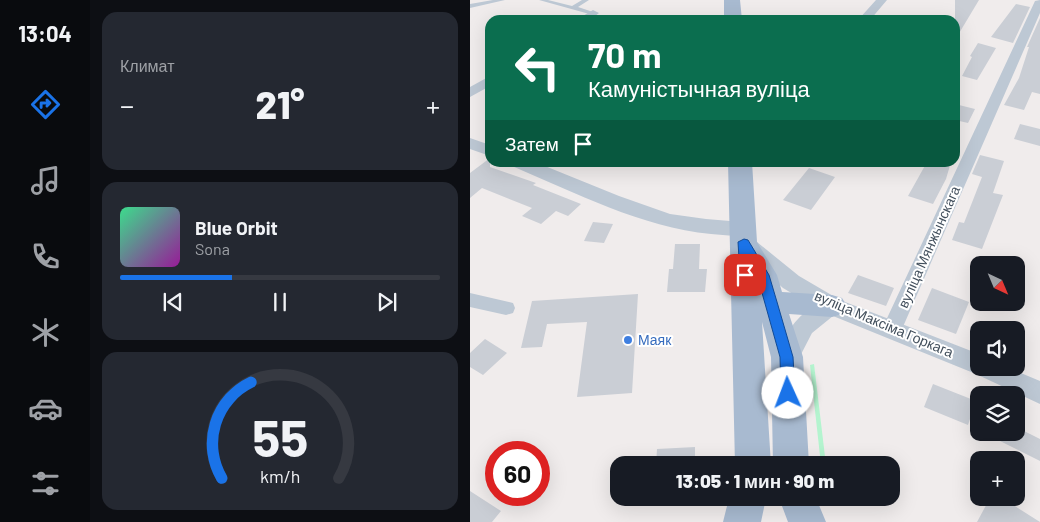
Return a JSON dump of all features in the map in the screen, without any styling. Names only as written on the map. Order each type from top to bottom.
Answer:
[{"type":"main road","points":[[732,0],[733,15]]},
{"type":"main road","points":[[740,167],[743,236],[759,302],[787,357],[792,456]]},
{"type":"main road","points":[[759,302],[832,306]]},
{"type":"main road","points":[[753,456],[759,302]]},
{"type":"main road","points":[[742,522],[746,506]]},
{"type":"main road","points":[[755,506],[756,522]]},
{"type":"main road","points":[[795,506],[796,522]]},
{"type":"main road","points":[[801,506],[807,522]]},
{"type":"street","points":[[868,15],[882,0]]},
{"type":"street","name":"вуліца Мянжынскага","points":[[892,329],[1037,1]]},
{"type":"street","points":[[470,93],[485,83]]},
{"type":"street","points":[[470,143],[485,149]]},
{"type":"street","points":[[530,167],[605,198],[669,220],[743,236]]},
{"type":"street","name":"вуліца Максіма Горкага","points":[[743,236],[792,282],[832,306],[970,361]]},
{"type":"street","points":[[470,300],[506,308]]},
{"type":"street","points":[[787,357],[796,334],[818,314],[832,306]]},
{"type":"street","points":[[1003,376],[1040,392]]},
{"type":"lane","points":[[470,6],[502,0]]},
{"type":"lane","points":[[542,0],[593,13]]},
{"type":"lane","points":[[573,8],[586,0]]},
{"type":"green space","points":[[814,364],[825,456],[820,456],[810,365]]},
{"type":"building","points":[[955,0],[979,0],[960,32],[960,15],[955,15]]},
{"type":"building","points":[[1016,4],[1030,7],[1013,43],[991,37]]},
{"type":"building","points":[[1040,18],[1040,94],[1032,92],[1024,110],[1004,105],[1019,78],[1029,47],[1027,47]]},
{"type":"building","points":[[978,43],[996,48],[977,80],[962,76],[972,57],[970,56]]},
{"type":"building","points":[[960,105],[975,109],[968,123],[960,121]]},
{"type":"building","points":[[1020,124],[1040,129],[1040,146],[1014,139]]},
{"type":"building","points":[[980,155],[1004,161],[993,193],[1003,195],[982,249],[952,240],[959,222],[964,223],[982,177],[972,174]]},
{"type":"building","points":[[485,162],[485,167],[536,183],[533,185],[581,204],[568,216],[556,211],[541,224],[522,216],[532,208],[482,188],[470,198],[470,173]]},
{"type":"building","points":[[924,167],[950,167],[946,179],[933,204],[908,196]]},
{"type":"building","points":[[809,168],[835,177],[811,210],[783,200]]},
{"type":"building","points":[[593,222],[613,224],[604,243],[584,241]]},
{"type":"building","points":[[675,244],[700,244],[699,269],[707,269],[705,292],[667,292],[669,269],[673,269]]},
{"type":"building","points":[[858,275],[894,288],[886,306],[848,293]]},
{"type":"building","points":[[932,288],[969,302],[956,334],[918,320]]},
{"type":"building","points":[[638,294],[632,393],[577,397],[587,322],[547,324],[542,347],[521,348],[532,301]]},
{"type":"building","points":[[485,339],[507,353],[483,375],[470,367],[470,353]]},
{"type":"building","points":[[933,384],[970,399],[970,419],[968,425],[924,407]]},
{"type":"building","points":[[1025,432],[1040,439],[1040,461],[1025,454],[1025,451],[1020,451],[1000,441],[1025,441]]},
{"type":"building","points":[[695,447],[695,456],[657,456],[657,449]]},
{"type":"building","points":[[470,491],[485,501],[485,506],[493,506],[501,511],[492,522],[470,522]]},
{"type":"building","points":[[986,506],[1015,506],[1040,522],[977,522]]},
{"type":"place","name":"Маяк","points":[[628,340]]},
{"type":"route","points":[[745,275],[744,242],[763,275],[781,334],[787,357],[788,393]]}]
